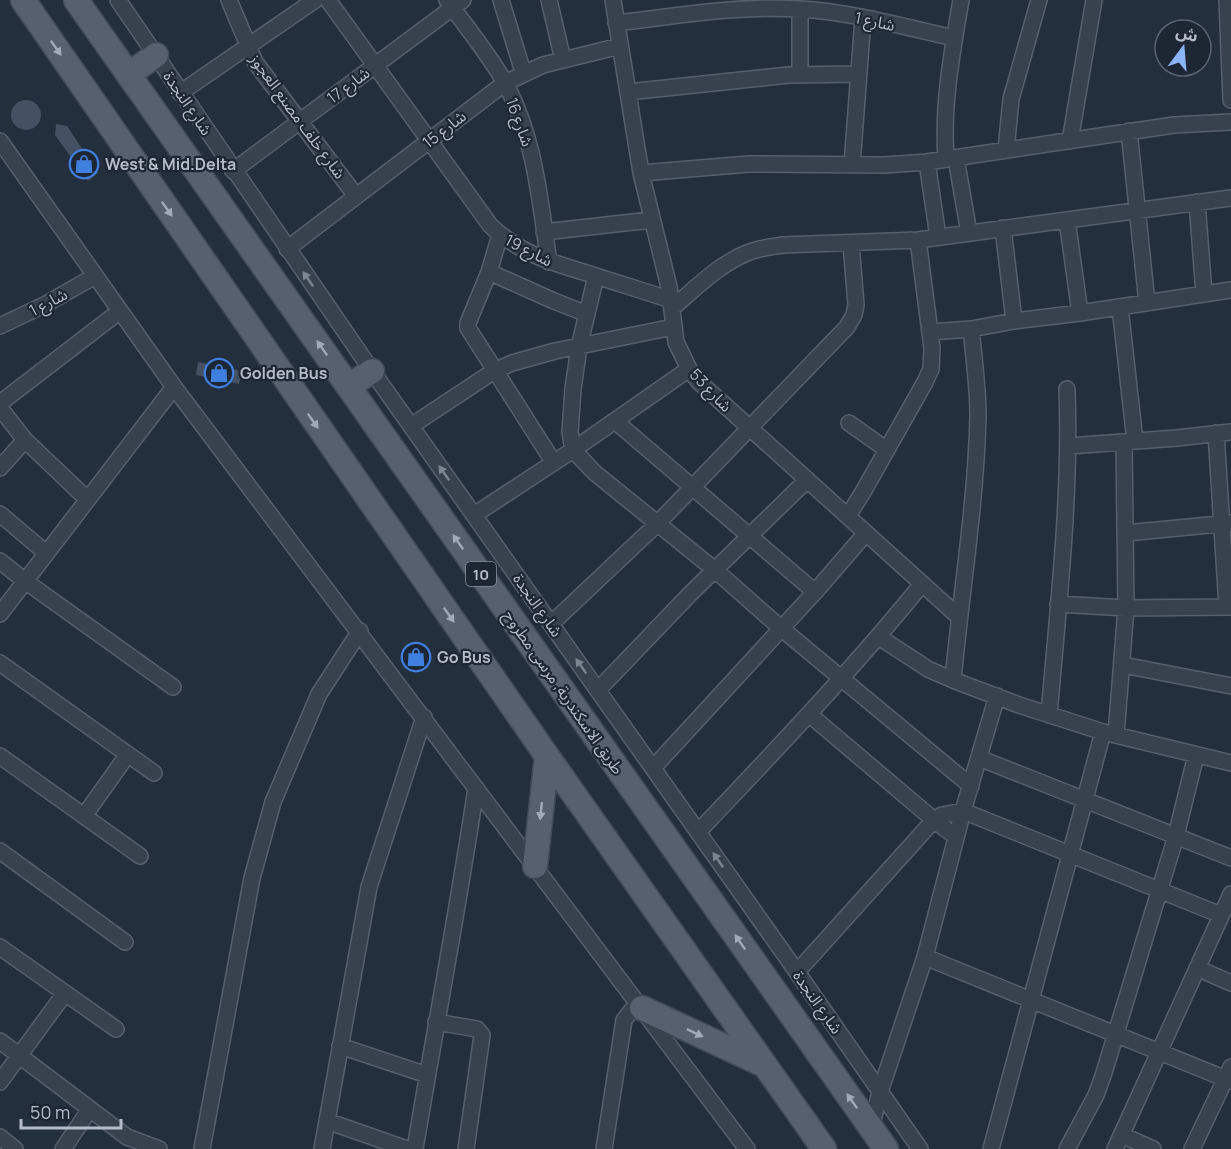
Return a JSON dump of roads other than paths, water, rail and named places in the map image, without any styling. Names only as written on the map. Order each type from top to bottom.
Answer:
[{"type":"main road","points":[[23,0],[547,756],[824,1149]]},
{"type":"main road","name":"طريق الاسكندرية, مرسى مطروح","points":[[76,0],[886,1149]]},
{"type":"main road","points":[[129,74],[156,55]]},
{"type":"main road","points":[[349,386],[372,370]]},
{"type":"main road","points":[[535,866],[547,756]]},
{"type":"main road","points":[[642,1008],[767,1066]]},
{"type":"street","name":"شارع النجدة","points":[[118,0],[287,249],[920,1149]]},
{"type":"street","name":"شارع خلف مصنع العجوز","points":[[229,0],[255,62],[356,196]]},
{"type":"street","points":[[180,93],[315,0]]},
{"type":"street","name":"شارع 19","points":[[328,0],[490,225],[500,235],[511,244],[549,262],[596,276],[671,304]]},
{"type":"street","points":[[501,0],[523,72]]},
{"type":"street","points":[[549,0],[563,60]]},
{"type":"street","name":"شارع 53","points":[[613,0],[641,173],[671,304],[673,327],[679,349],[689,369],[699,382],[959,617]]},
{"type":"street","points":[[961,0],[944,113],[951,158],[969,233]]},
{"type":"street","points":[[1006,150],[1011,99],[1039,0]]},
{"type":"street","points":[[1070,141],[1094,0]]},
{"type":"street","points":[[1227,0],[1231,100]]},
{"type":"street","name":"شارع 17","points":[[233,171],[454,3]]},
{"type":"street","name":"شارع 16","points":[[454,3],[505,83],[522,124],[529,145],[549,262]]},
{"type":"street","name":"شارع 1","points":[[616,23],[710,6],[759,4],[829,12],[954,38]]},
{"type":"street","points":[[800,9],[800,75]]},
{"type":"street","points":[[852,165],[863,18]]},
{"type":"street","name":"شارع 15","points":[[287,249],[505,83],[523,72],[620,46]]},
{"type":"street","points":[[628,92],[800,75],[859,74]]},
{"type":"street","points":[[641,173],[749,164],[852,165],[927,162],[1174,125],[1231,122]]},
{"type":"street","points":[[1129,131],[1147,303]]},
{"type":"street","points":[[1,147],[174,387],[360,631],[747,1149]]},
{"type":"street","points":[[927,162],[938,237]]},
{"type":"street","points":[[671,304],[731,261],[748,252],[783,245],[918,240],[1231,198]]},
{"type":"street","points":[[1197,202],[1204,294]]},
{"type":"street","points":[[544,232],[651,220]]},
{"type":"street","points":[[1067,220],[1080,313]]},
{"type":"street","points":[[1003,228],[1014,321]]},
{"type":"street","points":[[500,235],[468,328],[554,463]]},
{"type":"street","points":[[848,516],[926,382],[931,369],[930,332],[918,240]]},
{"type":"street","points":[[551,624],[657,524],[847,327],[854,315],[856,305],[851,243]]},
{"type":"street","points":[[489,272],[521,288],[587,314]]},
{"type":"street","name":"شارع 1","points":[[0,326],[46,304],[95,276]]},
{"type":"street","points":[[596,276],[579,347],[570,412],[573,450],[595,473],[715,570],[782,629],[971,786]]},
{"type":"street","points":[[930,332],[971,329],[1231,290]]},
{"type":"street","points":[[991,1149],[1085,799],[1109,733],[1123,665],[1129,442],[1120,307]]},
{"type":"street","points":[[0,403],[120,311]]},
{"type":"street","points":[[411,426],[494,371],[532,357],[673,327]]},
{"type":"street","points":[[953,680],[974,486],[978,415],[971,329]]},
{"type":"street","points":[[474,515],[554,463],[689,369]]},
{"type":"street","points":[[0,615],[174,387]]},
{"type":"street","points":[[1049,716],[1069,446],[1067,389]]},
{"type":"street","points":[[0,408],[25,440],[87,499]]},
{"type":"street","points":[[615,421],[815,592]]},
{"type":"street","points":[[849,423],[887,450]]},
{"type":"street","points":[[1058,604],[1126,608],[1229,607],[1224,433],[1069,446]]},
{"type":"street","points":[[0,468],[25,440]]},
{"type":"street","points":[[598,690],[807,480]]},
{"type":"street","points":[[0,514],[46,553]]},
{"type":"street","points":[[1126,533],[1227,523]]},
{"type":"street","points":[[653,768],[782,629],[866,533]]},
{"type":"street","points":[[0,561],[173,687]]},
{"type":"street","points":[[698,832],[810,715],[922,584]]},
{"type":"street","points":[[202,1149],[252,878],[273,802],[319,694],[360,631]]},
{"type":"street","points":[[879,637],[905,656],[953,680],[1049,716],[1231,763]]},
{"type":"street","points":[[0,663],[154,772]]},
{"type":"street","points":[[1123,665],[1231,686]]},
{"type":"street","points":[[871,1128],[880,1092],[925,957],[963,811],[997,696]]},
{"type":"street","points":[[810,715],[956,837]]},
{"type":"street","points":[[322,1149],[369,886],[423,717]]},
{"type":"street","points":[[84,816],[128,754]]},
{"type":"street","points":[[1067,1149],[1096,1095],[1116,1035],[1176,836],[1196,755]]},
{"type":"street","points":[[0,756],[140,856]]},
{"type":"street","points":[[979,758],[1231,858]]},
{"type":"street","points":[[416,1149],[477,788]]},
{"type":"street","points":[[797,972],[934,820],[942,815],[963,811],[1221,915]]},
{"type":"street","points":[[0,851],[126,942]]},
{"type":"street","points":[[1115,1149],[1231,894]]},
{"type":"street","points":[[0,947],[116,1029]]},
{"type":"street","points":[[925,957],[1116,1035],[1229,1075],[1192,1149]]},
{"type":"street","points":[[1197,968],[1231,983]]},
{"type":"street","points":[[0,1082],[65,993]]},
{"type":"street","points":[[604,1149],[624,1020],[631,1011],[642,1008]]},
{"type":"street","points":[[436,1022],[477,1029],[482,1035],[466,1149]]},
{"type":"street","points":[[0,1041],[127,1137],[159,1149]]},
{"type":"street","points":[[340,1046],[428,1075]]},
{"type":"street","points":[[63,1149],[90,1109]]},
{"type":"street","points":[[327,1121],[407,1149]]},
{"type":"street","points":[[1122,1135],[1153,1149]]},
{"type":"street","points":[[0,1137],[15,1149]]},
{"type":"place","name":"West & Mid.Delta","points":[[84,164]]},
{"type":"place","name":"Golden Bus","points":[[219,373]]},
{"type":"place","name":"Go Bus","points":[[416,657]]}]
